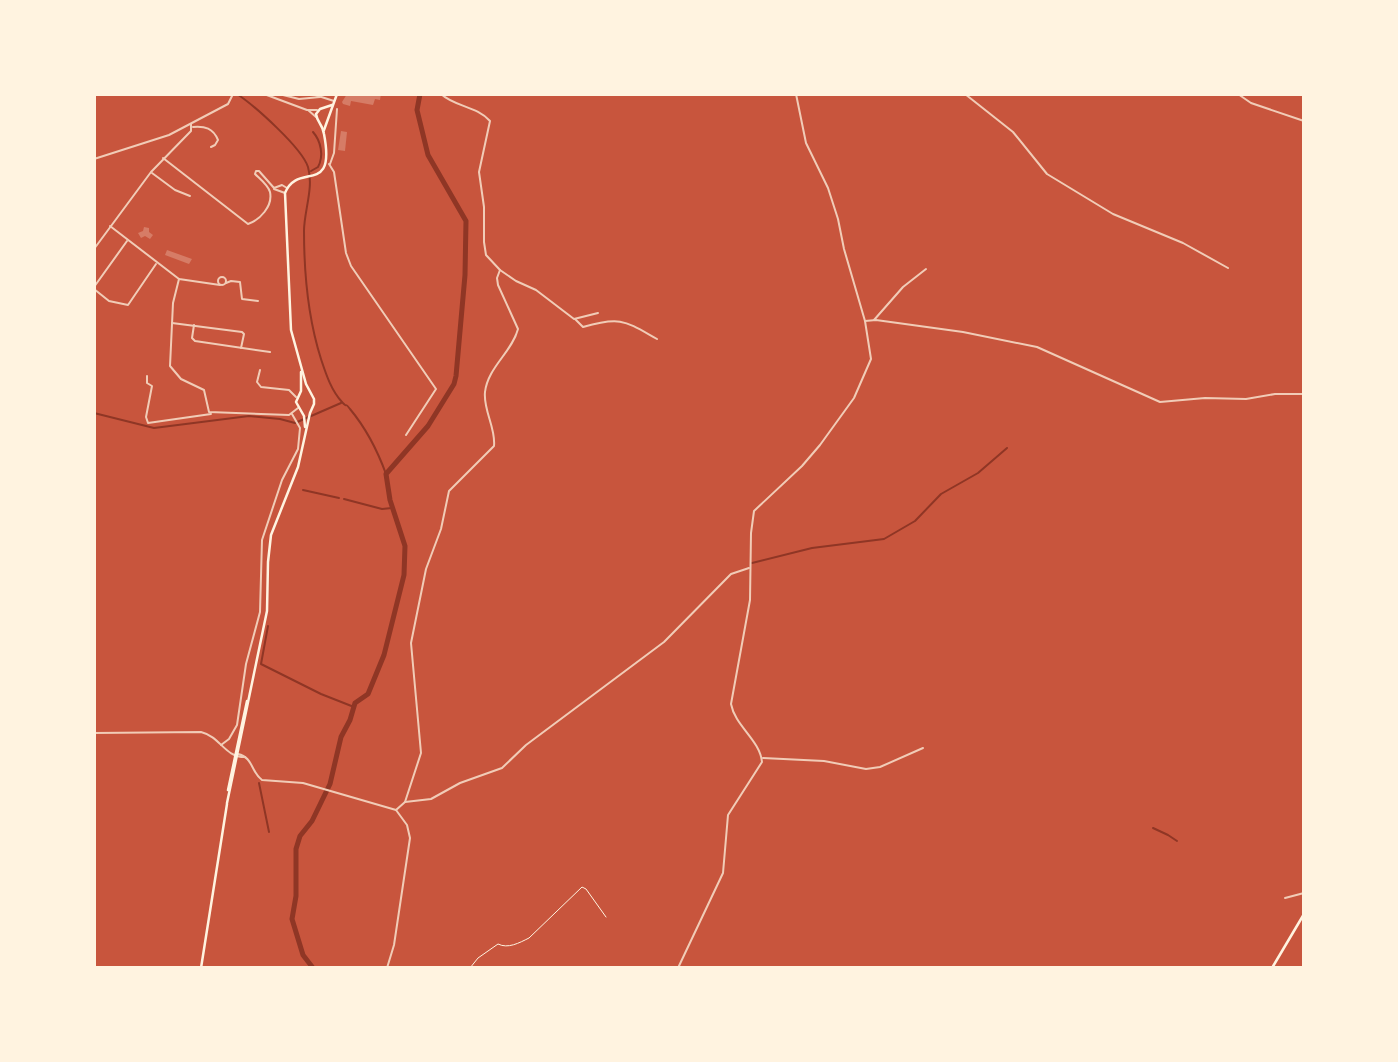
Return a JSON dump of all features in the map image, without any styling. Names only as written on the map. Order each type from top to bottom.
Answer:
[{"type":"main road","points":[[324,130],[337,95]]},
{"type":"main road","points":[[201,968],[226,803],[267,611],[269,544],[278,514],[298,467],[315,401],[300,365],[291,330],[285,192],[293,181],[313,176],[328,165],[324,130],[316,117],[318,110],[334,103]]},
{"type":"main road","points":[[324,109],[327,118]]},
{"type":"main road","points":[[321,122],[327,118]]},
{"type":"main road","points":[[300,365],[298,408],[302,411],[305,433]]},
{"type":"main road","points":[[299,396],[310,394]]},
{"type":"main road","points":[[302,411],[311,409]]},
{"type":"main road","points":[[1272,968],[1304,914]]},
{"type":"street","points":[[94,159],[192,125],[227,104],[233,94]]},
{"type":"street","points":[[264,94],[307,110],[316,117]]},
{"type":"street","points":[[279,94],[299,99],[320,97]]},
{"type":"street","points":[[312,94],[334,103]]},
{"type":"street","points":[[441,94],[476,110],[490,121],[479,177],[484,207],[486,255],[500,271],[536,290],[583,327],[610,320],[641,328],[657,339]]},
{"type":"street","points":[[678,968],[721,879],[728,815],[760,767],[758,749],[735,719],[731,704],[750,600],[754,511],[810,458],[844,414],[860,387],[871,359],[865,321],[834,205],[806,143],[796,94]]},
{"type":"street","points":[[965,94],[1013,132],[1047,174],[1112,214],[1183,243],[1228,268]]},
{"type":"street","points":[[1238,94],[1251,103],[1304,121]]},
{"type":"street","points":[[337,108],[334,153],[328,165],[334,172],[346,253],[351,266],[436,389],[406,435]]},
{"type":"street","points":[[307,110],[318,110]]},
{"type":"street","points":[[327,118],[337,121]]},
{"type":"street","points":[[192,125],[211,130],[218,140],[215,146],[211,146]]},
{"type":"street","points":[[94,248],[151,172],[191,131],[192,125]]},
{"type":"street","points":[[163,158],[250,224],[267,209],[270,198],[269,190],[256,171],[261,172],[274,188],[285,192]]},
{"type":"street","points":[[151,172],[175,190],[190,196]]},
{"type":"street","points":[[274,188],[282,185],[287,188]]},
{"type":"street","points":[[110,226],[179,279],[220,285],[231,281],[240,282],[242,299],[258,301]]},
{"type":"street","points":[[128,241],[94,288],[109,301],[128,305],[156,263]]},
{"type":"street","points":[[873,321],[903,287],[926,269]]},
{"type":"street","points":[[396,810],[405,802],[421,753],[411,643],[426,569],[441,529],[450,491],[494,446],[485,391],[491,374],[514,341],[518,329],[498,285],[500,271]]},
{"type":"street","points":[[220,285],[220,277],[225,279],[226,283]]},
{"type":"street","points":[[179,279],[173,303],[170,368],[182,380],[204,390],[209,412],[212,414]]},
{"type":"street","points":[[574,319],[598,313]]},
{"type":"street","points":[[865,321],[964,332],[1037,347],[1161,402],[1205,398],[1247,400],[1275,394],[1304,394]]},
{"type":"street","points":[[171,323],[243,332],[241,348]]},
{"type":"street","points":[[194,325],[193,341],[270,352]]},
{"type":"street","points":[[260,370],[257,382],[262,388],[289,390],[299,396]]},
{"type":"street","points":[[147,376],[147,383],[152,386],[148,423],[212,414],[292,414],[298,408]]},
{"type":"street","points":[[221,745],[228,740],[237,725],[246,664],[260,612],[262,540],[282,480],[298,449],[300,428],[292,414]]},
{"type":"street","points":[[405,802],[431,799],[460,783],[508,764],[526,745],[664,642],[731,573],[750,568]]},
{"type":"street","points":[[94,733],[116,735],[195,731],[208,734],[237,756],[246,758],[262,780],[298,782],[396,810],[407,825],[410,838],[394,945],[387,968]]},
{"type":"street","points":[[761,758],[824,761],[866,769],[880,767],[923,748]]},
{"type":"street","points":[[1285,898],[1304,894]]},
{"type":"path","points":[[470,968],[478,958],[498,944],[504,947],[529,938],[582,887],[586,888],[606,917]]},
{"type":"building","points":[[347,94],[381,94],[380,100],[375,99],[373,105],[351,101],[350,106],[342,102]]},
{"type":"building","points":[[341,131],[347,132],[345,151],[338,150]]},
{"type":"building","points":[[144,227],[149,228],[153,235],[150,239],[145,236],[141,238],[138,233],[143,231]]},
{"type":"building","points":[[167,250],[192,259],[189,264],[165,255]]},
{"type":"waterway","points":[[237,94],[288,139],[308,167],[310,183],[304,223],[305,263],[310,312],[317,343],[332,387],[366,432],[386,474]]},
{"type":"waterway","points":[[313,968],[303,955],[292,919],[296,896],[296,849],[300,836],[312,821],[330,784],[341,737],[355,703],[368,694],[384,655],[404,575],[405,546],[390,500],[386,474],[428,426],[454,384],[456,376],[465,275],[466,221],[428,155],[417,110],[420,94]]},
{"type":"waterway","points":[[311,171],[318,167],[321,153],[320,144],[313,132]]},
{"type":"waterway","points":[[94,413],[154,428],[249,416],[295,423],[341,403]]},
{"type":"waterway","points":[[752,563],[812,548],[884,539],[915,521],[941,494],[978,473],[1007,448]]},
{"type":"waterway","points":[[303,490],[339,498]]},
{"type":"waterway","points":[[344,499],[382,509],[392,508]]},
{"type":"waterway","points":[[268,626],[261,664],[354,707]]},
{"type":"waterway","points":[[259,783],[269,832]]},
{"type":"waterway","points":[[1153,828],[1177,841]]}]
